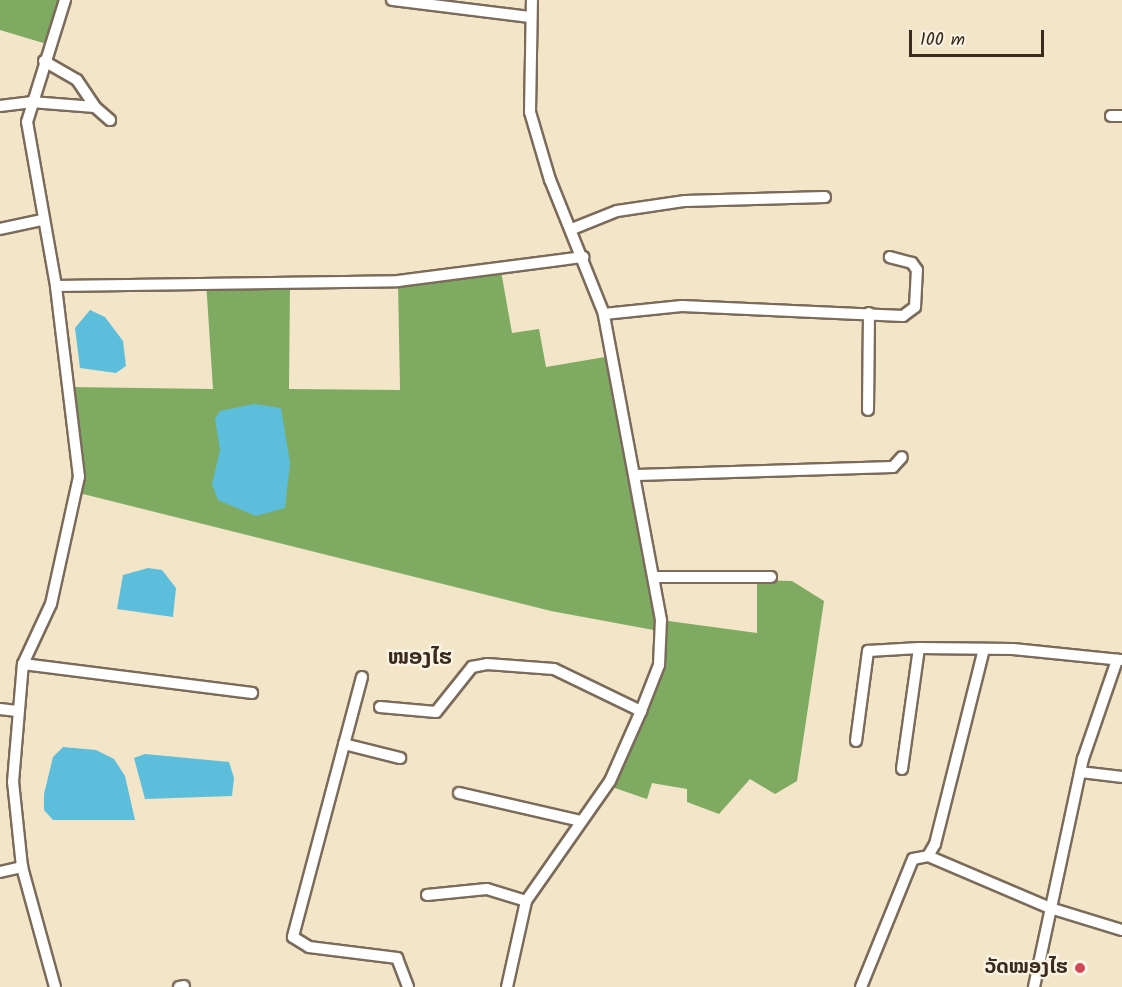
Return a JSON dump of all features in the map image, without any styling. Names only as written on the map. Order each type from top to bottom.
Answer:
[{"type":"street","points":[[55,987],[22,867],[13,782],[17,711],[23,664],[51,604],[79,477],[56,286],[28,152],[30,102],[65,0]]},
{"type":"street","points":[[392,0],[531,17]]},
{"type":"street","points":[[507,987],[526,901],[610,781],[659,665],[656,577],[604,314],[573,229],[542,159],[530,112],[532,0]]},
{"type":"street","points":[[44,61],[77,80],[95,107],[110,120]]},
{"type":"street","points":[[0,106],[30,102],[95,107]]},
{"type":"street","points":[[573,229],[617,211],[685,201],[825,197]]},
{"type":"street","points":[[0,229],[42,220]]},
{"type":"street","points":[[56,286],[398,281],[583,257]]},
{"type":"street","points":[[604,314],[682,306],[913,313],[917,270],[912,263],[890,257]]},
{"type":"street","points":[[868,410],[869,313]]},
{"type":"street","points":[[637,475],[893,467],[902,457]]},
{"type":"street","points":[[656,577],[771,577]]},
{"type":"street","points":[[902,770],[919,648]]},
{"type":"street","points":[[856,741],[868,651],[919,648],[984,649],[1120,660],[1080,772],[1034,987]]},
{"type":"street","points":[[928,856],[984,649]]},
{"type":"street","points":[[23,664],[252,693]]},
{"type":"street","points":[[380,707],[436,712],[472,667],[487,664],[554,669],[641,711]]},
{"type":"street","points":[[362,677],[293,937],[309,947],[397,958],[408,987]]},
{"type":"street","points":[[0,709],[17,711]]},
{"type":"street","points":[[344,744],[400,758]]},
{"type":"street","points":[[1080,772],[1122,777]]},
{"type":"street","points":[[0,783],[13,782]]},
{"type":"street","points":[[459,792],[581,821]]},
{"type":"street","points":[[861,987],[913,859],[928,856],[1050,908],[1122,930]]},
{"type":"street","points":[[0,872],[22,867]]},
{"type":"street","points":[[427,895],[487,889],[526,901]]},
{"type":"street","points":[[179,987],[184,986]]},
{"type":"green space","points":[[0,0],[65,0],[50,45],[0,30]]},
{"type":"green space","points":[[501,271],[512,333],[539,329],[546,367],[611,356],[661,620],[757,633],[757,580],[792,581],[824,601],[797,781],[775,794],[750,779],[719,814],[687,802],[687,789],[652,783],[647,799],[606,785],[656,660],[659,631],[551,611],[75,492],[68,387],[213,389],[206,281],[290,282],[289,389],[400,390],[398,281]]},
{"type":"water","points":[[90,310],[105,317],[123,341],[126,366],[116,373],[80,368],[75,328]]},
{"type":"water","points":[[254,404],[281,408],[290,463],[285,508],[256,516],[218,500],[212,484],[220,450],[215,419],[220,411]]},
{"type":"water","points":[[148,568],[162,570],[176,588],[173,617],[117,609],[123,575]]},
{"type":"water","points":[[63,747],[96,750],[114,759],[125,776],[135,820],[53,820],[44,810],[44,794],[53,757]]},
{"type":"water","points":[[145,754],[229,762],[234,778],[232,796],[145,799],[134,758]]},
{"type":"place","name":"ວັດໝອງໄຮ","points":[[1080,968]]},
{"type":"district","name":"ໜອງໄຮ","points":[[420,659]]}]
